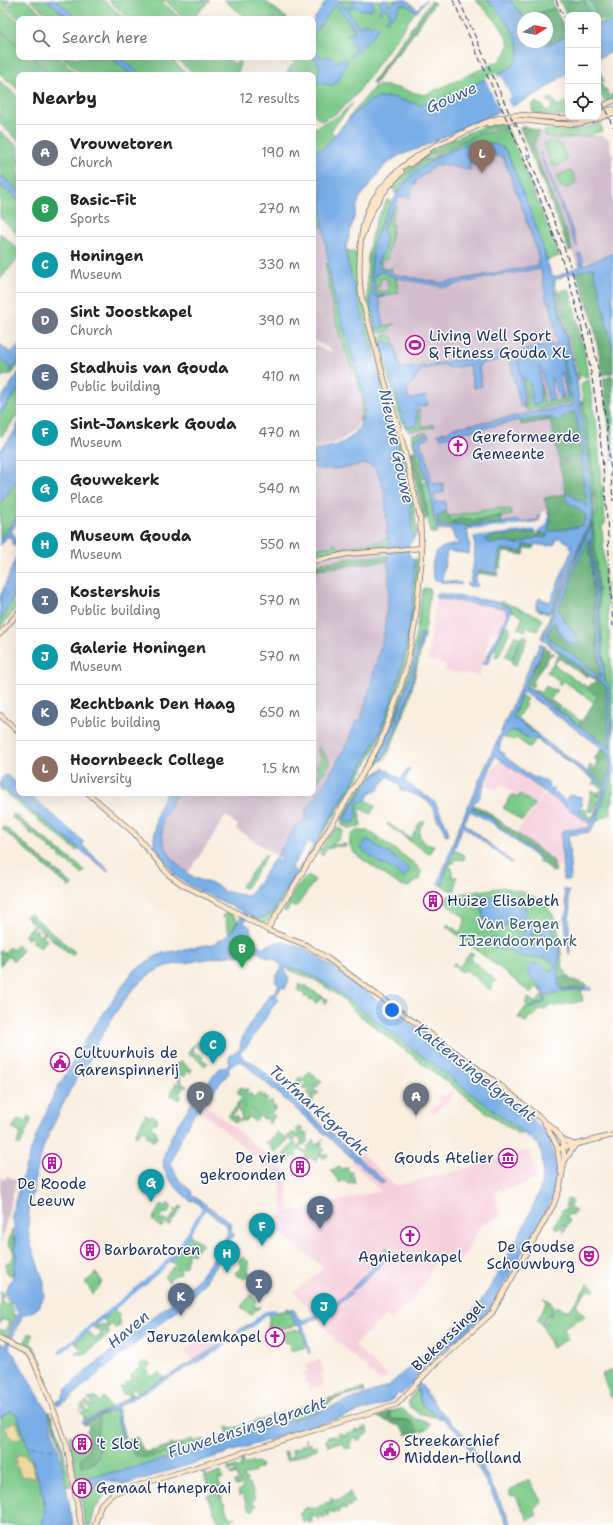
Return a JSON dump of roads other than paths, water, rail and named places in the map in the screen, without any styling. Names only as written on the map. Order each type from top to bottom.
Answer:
[{"type":"main road","points":[[601,107],[613,102]]},
{"type":"main road","points":[[601,113],[613,109]]},
{"type":"main road","points":[[470,130],[513,119],[556,124],[588,122],[613,113]]},
{"type":"main road","points":[[267,930],[366,769],[387,726],[398,696],[412,645],[420,585],[422,548],[420,517],[412,477],[362,299],[360,283],[360,248],[362,228],[366,214],[370,204],[380,189],[417,154],[484,123],[507,116],[523,115],[565,119]]},
{"type":"main road","points":[[578,123],[585,120]]},
{"type":"main road","points":[[316,560],[347,554],[422,548]]},
{"type":"main road","points":[[0,634],[16,615]]},
{"type":"main road","points":[[0,715],[11,726]]},
{"type":"main road","points":[[0,719],[16,730]]},
{"type":"main road","points":[[92,796],[132,830],[169,875],[182,885],[220,903],[267,930],[306,945],[328,958],[494,1081],[555,1130],[563,1140],[575,1145]]},
{"type":"main road","points":[[542,1120],[561,1148],[564,1162]]},
{"type":"main road","points":[[561,1148],[613,1135]]},
{"type":"main road","points":[[561,1148],[563,1140]]},
{"type":"main road","points":[[564,1162],[575,1145]]},
{"type":"main road","name":"Blekerssingel","points":[[561,1148],[561,1179]]},
{"type":"main road","name":"Blekerssingel","points":[[95,1525],[101,1504],[114,1493],[396,1405],[435,1364],[492,1313],[554,1204],[559,1191],[564,1162]]},
{"type":"main road","points":[[0,1340],[25,1351],[30,1357],[46,1389],[66,1443],[81,1525]]},
{"type":"water","points":[[47,0],[56,0],[75,16],[66,16]]},
{"type":"water","points":[[327,0],[339,0],[346,9],[353,4],[353,0],[372,0],[373,7],[371,10],[360,10],[355,6],[348,11],[359,27],[365,23],[371,26],[376,24],[379,26],[369,41],[352,56],[350,54],[355,49],[348,34],[353,32],[354,29],[336,5],[332,8],[316,32],[316,16]]},
{"type":"water","points":[[381,0],[385,0],[390,5],[396,0],[407,0],[417,9],[426,0],[417,12],[407,5],[400,5],[395,14],[388,21],[385,20],[390,16],[388,10],[384,8],[380,13],[378,11],[382,7],[380,2]]},
{"type":"water","points":[[487,0],[510,0],[519,12],[517,12],[517,41],[506,20]]},
{"type":"water","points":[[613,21],[613,52],[601,57],[601,48],[601,25]]},
{"type":"water","points":[[565,37],[565,74],[544,90],[523,101],[422,147],[398,156],[385,165],[359,199],[346,247],[347,260],[401,458],[410,501],[413,540],[409,544],[409,555],[415,561],[409,631],[399,677],[392,700],[384,722],[367,757],[314,846],[308,842],[291,868],[297,872],[271,914],[257,919],[249,914],[244,923],[250,927],[254,942],[262,947],[282,941],[302,948],[303,947],[341,973],[522,1109],[550,1139],[556,1167],[556,1179],[553,1197],[545,1213],[486,1315],[434,1359],[415,1379],[422,1386],[436,1406],[469,1440],[512,1525],[508,1525],[464,1440],[441,1417],[427,1409],[421,1403],[418,1390],[411,1384],[401,1395],[399,1393],[393,1399],[381,1405],[124,1485],[112,1481],[99,1481],[93,1489],[85,1491],[83,1482],[93,1476],[124,1470],[211,1447],[217,1443],[317,1412],[388,1386],[478,1306],[494,1281],[526,1222],[540,1190],[543,1171],[542,1156],[539,1145],[333,988],[304,972],[292,968],[285,968],[289,979],[285,989],[283,987],[280,989],[276,995],[278,999],[247,1046],[240,1053],[245,1060],[255,1064],[385,1182],[382,1184],[241,1061],[231,1065],[228,1069],[229,1073],[197,1109],[182,1135],[171,1163],[179,1180],[192,1192],[191,1194],[230,1222],[231,1231],[235,1235],[228,1241],[220,1258],[205,1282],[188,1301],[93,1378],[66,1402],[65,1401],[58,1406],[55,1403],[63,1398],[63,1394],[66,1391],[65,1390],[91,1367],[180,1296],[198,1279],[217,1255],[228,1233],[227,1226],[193,1200],[190,1201],[168,1178],[164,1168],[164,1158],[174,1131],[193,1101],[220,1068],[226,1067],[229,1063],[229,1057],[239,1050],[241,1041],[251,1023],[270,994],[273,994],[278,987],[278,983],[275,982],[282,967],[276,960],[262,955],[251,947],[245,955],[218,957],[164,967],[141,981],[122,1004],[92,1052],[90,1050],[88,1052],[92,1056],[77,1077],[44,1145],[29,1211],[28,1229],[30,1242],[44,1283],[44,1296],[39,1307],[32,1312],[25,1315],[23,1314],[9,1346],[48,1412],[61,1459],[73,1525],[42,1525],[45,1511],[43,1494],[18,1417],[11,1411],[0,1417],[0,1343],[5,1345],[18,1312],[9,1299],[7,1300],[5,1298],[7,1296],[5,1291],[13,1277],[16,1256],[14,1220],[11,1219],[25,1168],[43,1118],[58,1087],[80,1047],[85,1047],[83,1043],[133,971],[163,953],[212,944],[223,939],[232,931],[244,912],[194,888],[175,876],[154,848],[155,826],[159,807],[164,796],[175,796],[164,817],[162,827],[165,845],[169,853],[180,867],[195,878],[218,886],[225,892],[247,896],[250,895],[275,858],[280,862],[283,860],[277,856],[298,823],[301,824],[307,815],[305,812],[340,757],[356,721],[361,720],[384,634],[389,586],[388,545],[390,544],[389,538],[387,538],[386,508],[382,483],[378,473],[372,466],[365,464],[336,469],[316,468],[316,449],[336,445],[343,442],[355,433],[362,420],[364,404],[362,386],[340,318],[331,278],[325,243],[320,196],[316,191],[316,151],[324,148],[348,119],[369,101],[378,98],[391,97],[421,105],[436,102],[508,69],[515,63],[519,56],[519,48],[553,48],[553,43]]},
{"type":"water","points":[[316,52],[319,56],[331,57],[337,62],[344,58],[347,60],[339,78],[332,86],[316,82],[320,67],[316,60]]},
{"type":"water","points":[[114,60],[124,60],[138,72],[128,72]]},
{"type":"water","points":[[473,141],[496,144],[504,148],[507,152],[535,223],[552,277],[581,266],[578,255],[579,253],[581,254],[584,265],[613,253],[613,350],[599,287],[594,274],[594,268],[565,275],[552,282],[577,380],[593,511],[592,519],[551,611],[548,613],[538,609],[536,605],[539,598],[550,602],[572,550],[569,548],[570,544],[560,538],[556,539],[555,544],[547,546],[534,544],[534,546],[524,545],[522,552],[502,549],[500,551],[496,572],[494,573],[478,570],[475,582],[478,584],[477,587],[467,586],[467,583],[470,584],[473,570],[475,546],[473,531],[470,525],[501,524],[517,520],[518,523],[539,520],[538,515],[548,512],[550,518],[548,532],[582,526],[586,515],[568,502],[565,498],[568,492],[588,508],[583,476],[582,450],[576,412],[568,413],[559,421],[549,417],[519,420],[476,430],[460,432],[460,435],[441,438],[438,434],[447,432],[452,428],[573,405],[562,346],[560,347],[569,398],[567,399],[562,373],[559,373],[562,399],[560,399],[553,379],[551,378],[551,390],[554,397],[553,400],[548,400],[541,367],[539,366],[541,403],[533,405],[530,384],[526,380],[522,379],[518,358],[523,389],[524,406],[521,407],[509,358],[480,364],[479,368],[482,386],[474,388],[469,365],[450,368],[444,365],[421,370],[407,391],[408,397],[411,399],[426,396],[428,405],[414,409],[416,411],[418,424],[407,427],[405,425],[381,343],[388,341],[388,344],[395,344],[400,368],[420,367],[510,350],[511,352],[556,344],[557,342],[550,302],[547,302],[541,269],[496,276],[440,288],[439,286],[396,278],[382,272],[376,274],[374,276],[376,297],[391,295],[379,298],[384,325],[383,327],[376,328],[370,299],[372,296],[371,274],[373,243],[387,211],[399,191],[413,174],[437,157]],"holes":[[[485,153],[503,157],[526,218],[525,219],[539,259],[537,260],[539,265],[442,283],[398,275],[379,268],[378,261],[385,247],[383,229],[392,209],[401,196],[410,198],[413,186],[416,184],[415,182],[437,164],[439,166],[441,164],[470,170],[471,161]],[[542,532],[540,535],[547,533],[548,536],[545,538],[538,537],[519,544],[512,544],[506,541],[493,544],[488,543],[485,539],[493,536]]]},
{"type":"water","points":[[540,152],[572,229],[578,247],[576,246]]},
{"type":"water","points":[[0,174],[16,188],[16,198],[0,185]]},
{"type":"water","points":[[0,344],[11,353],[16,347],[16,364],[11,372],[10,368],[0,358]]},
{"type":"water","points":[[16,376],[16,392],[0,415],[0,400]]},
{"type":"water","points":[[16,429],[16,482],[0,504],[0,451]]},
{"type":"water","points":[[427,434],[430,437],[421,440],[421,447],[425,451],[432,483],[443,483],[444,492],[434,494],[436,503],[445,501],[446,511],[442,512],[442,515],[437,516],[438,526],[468,525],[467,530],[470,545],[469,554],[447,551],[442,580],[461,583],[461,585],[435,581],[434,577],[432,563],[435,554],[446,546],[461,543],[455,540],[451,529],[437,529],[429,488],[421,461],[422,456],[417,450],[414,439]]},
{"type":"water","points":[[16,518],[16,525],[11,531],[16,538],[16,547],[12,544],[12,539],[8,536],[0,546],[0,539]]},
{"type":"water","points":[[591,527],[604,680],[609,685],[613,768],[596,823],[590,832],[568,835],[571,877],[569,880],[563,880],[561,832],[563,830],[589,828],[590,824],[495,756],[478,800],[474,802],[472,808],[489,816],[495,821],[496,824],[540,857],[539,859],[491,822],[470,811],[464,823],[512,862],[511,863],[463,826],[444,876],[443,884],[438,884],[458,829],[540,643],[543,645],[542,651],[525,687],[535,692],[549,704],[610,748],[606,686],[552,646],[548,641],[546,642],[542,639]],"holes":[[[589,539],[590,543],[601,679],[571,653],[551,640],[547,634],[554,622],[562,637],[568,643],[577,644],[579,641],[558,611],[562,599],[571,584],[571,580],[578,562]],[[522,692],[524,692],[608,752],[610,756],[610,768],[606,785],[513,717]],[[511,730],[517,731],[530,739],[536,738],[605,787],[593,822],[579,812],[580,807],[583,805],[581,799],[583,797],[569,795],[565,801],[557,793],[553,792],[554,789],[548,787],[549,783],[536,777],[534,778],[504,756],[505,754],[499,750],[501,739]]]},
{"type":"water","points":[[16,557],[16,588],[11,602],[0,621],[0,597]]},
{"type":"water","points":[[436,593],[498,602],[511,608],[511,612],[487,665],[482,664],[482,662],[485,662],[507,614],[505,608],[436,598]]},
{"type":"water","points":[[420,633],[423,634],[409,695],[387,751],[380,761],[378,758],[396,719],[406,689]]},
{"type":"water","points":[[408,768],[410,769],[404,781],[435,802],[449,834],[445,835],[444,829],[437,820],[434,809],[427,801],[419,796],[402,790],[398,784],[388,776],[376,792],[373,790],[366,800],[358,802],[356,821],[349,824],[344,820],[369,780],[385,769],[401,779]]},
{"type":"water","points":[[5,775],[16,783],[16,796],[31,796],[83,841],[83,846],[108,869],[108,872],[1,786],[1,779]]},
{"type":"water","points":[[367,839],[410,869],[404,878],[385,865],[381,864],[360,848]]},
{"type":"water","points":[[564,889],[569,891],[570,956],[565,922],[565,917],[568,910],[565,902]]},
{"type":"water","points":[[479,894],[492,898],[509,896],[521,897],[525,906],[527,923],[548,923],[552,928],[554,936],[559,939],[558,980],[559,986],[562,990],[585,988],[587,986],[592,988],[591,990],[571,990],[546,995],[545,1002],[528,1009],[544,1001],[542,989],[530,976],[528,970],[529,967],[538,964],[551,971],[555,968],[555,965],[547,959],[519,956],[507,950],[492,946],[490,938],[510,940],[518,939],[522,937],[524,929],[520,924],[516,923],[511,923],[496,929],[486,927],[481,906],[473,901],[473,898]],"holes":[[[537,931],[548,937],[548,942],[537,944],[532,948],[528,945],[530,936]]]},
{"type":"water","points":[[386,1247],[389,1250],[382,1264],[353,1291],[351,1289],[380,1260]]},
{"type":"water","points":[[349,1291],[352,1293],[324,1316],[303,1324],[309,1354],[300,1324],[297,1325],[293,1320],[290,1311],[286,1311],[286,1308],[294,1310],[300,1321],[325,1312]]},
{"type":"water","points":[[254,1322],[255,1323],[253,1325],[240,1333],[219,1350],[117,1407],[124,1437],[122,1438],[115,1409],[83,1423],[82,1421],[101,1414],[173,1373],[231,1338],[238,1330]]},
{"type":"waterway","points":[[587,0],[593,12]]},
{"type":"waterway","points":[[60,1352],[162,1268],[178,1250],[205,1207]]},
{"type":"waterway","points":[[251,1326],[264,1314],[273,1311]]},
{"type":"railway","points":[[453,0],[508,121],[542,203],[557,244],[582,329],[596,402],[604,477],[613,626]]},
{"type":"railway","points":[[459,0],[515,126]]},
{"type":"railway","points":[[556,0],[565,20]]},
{"type":"railway","points":[[601,100],[613,127]]},
{"type":"railway","points":[[515,121],[531,157]]},
{"type":"railway","points":[[527,154],[546,198],[570,266],[589,335]]},
{"type":"railway","points":[[590,329],[599,372],[605,415],[613,501]]},
{"type":"place","name":"Hoornbeeck College","points":[[482,173]]},
{"type":"place","name":"Living Well Sport & Fitness Gouda XL","points":[[415,345]]},
{"type":"place","name":"Gereformeerde Gemeente","points":[[458,446]]},
{"type":"place","name":"Huize Elisabeth","points":[[433,901]]},
{"type":"place","name":"Basic-Fit","points":[[242,968]]},
{"type":"place","name":"Cultuurhuis de Garenspinnerij","points":[[60,1062]]},
{"type":"place","name":"Honingen","points":[[213,1064]]},
{"type":"place","name":"Sint Joostkapel","points":[[200,1115]]},
{"type":"place","name":"Vrouwetoren","points":[[416,1116]]},
{"type":"place","name":"Gouds Atelier","points":[[508,1158]]},
{"type":"place","name":"De Roode Leeuw","points":[[52,1163]]},
{"type":"place","name":"De vier gekroonden","points":[[300,1167]]},
{"type":"place","name":"Gouwekerk","points":[[151,1202]]},
{"type":"place","name":"Stadhuis van Gouda","points":[[320,1229]]},
{"type":"place","name":"Agnietenkapel","points":[[410,1236]]},
{"type":"place","name":"Sint-Janskerk Gouda","points":[[262,1246]]},
{"type":"place","name":"Barbaratoren","points":[[90,1250]]},
{"type":"place","name":"De Goudse Schouwburg","points":[[589,1256]]},
{"type":"place","name":"Museum Gouda","points":[[227,1273]]},
{"type":"place","name":"Kostershuis","points":[[259,1303]]},
{"type":"place","name":"Rechtbank Den Haag","points":[[181,1316]]},
{"type":"place","name":"Galerie Honingen","points":[[324,1326]]},
{"type":"place","name":"Jeruzalemkapel","points":[[275,1337]]},
{"type":"place","name":"'t Slot","points":[[82,1444]]},
{"type":"place","name":"Streekarchief Midden-Holland","points":[[390,1450]]},
{"type":"place","name":"Gemaal Hanepraai","points":[[82,1488]]},
{"type":"water label","name":"Gouwe","points":[[451,97]]},
{"type":"water label","name":"Nieuwe Gouwe","points":[[397,446]]},
{"type":"water label","name":"Kattensingelgracht","points":[[476,1072]]},
{"type":"water label","name":"Turfmarktgracht","points":[[319,1110]]},
{"type":"water label","name":"Haven","points":[[128,1329]]},
{"type":"water label","name":"Fluwelensingelgracht","points":[[247,1427]]},
{"type":"park label","name":"Van Bergen IJzendoornpark","points":[[518,932]]}]
